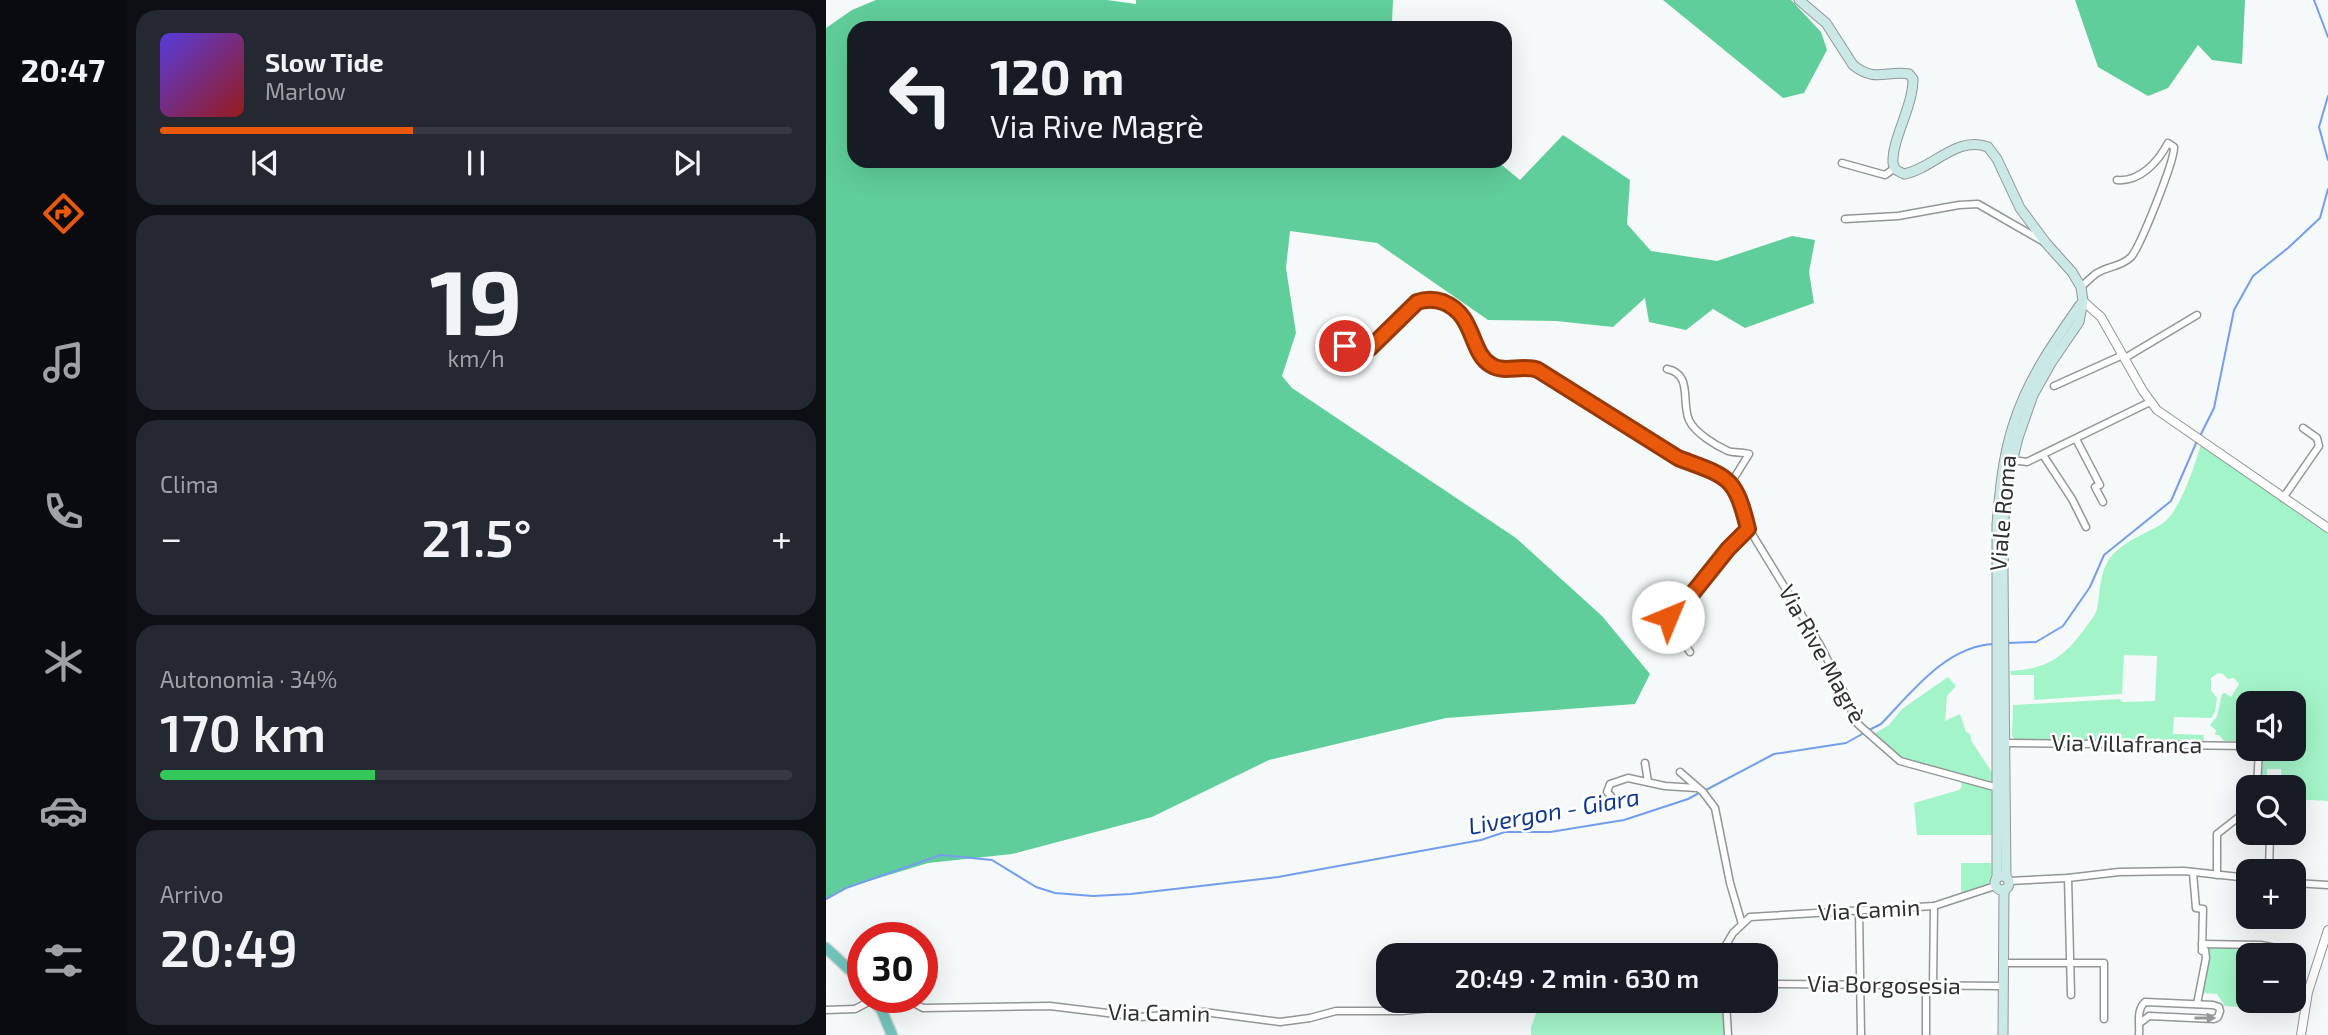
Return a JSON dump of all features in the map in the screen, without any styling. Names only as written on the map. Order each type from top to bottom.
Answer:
[{"type":"highway","points":[[826,948],[847,967]]},
{"type":"highway","points":[[883,1013],[892,1035]]},
{"type":"main road","points":[[1799,0],[1826,23],[1853,65],[1860,70],[1877,75],[1904,73],[1913,79],[1910,100],[1895,151],[1895,168],[1904,174],[1914,172],[1961,146],[1971,144],[1988,147],[1997,159],[2020,208],[2072,272],[2081,287],[2083,300]]},
{"type":"main road","name":"Viale Roma","points":[[2000,592],[2004,517],[2012,460],[2033,395],[2079,322],[2083,300]]},
{"type":"main road","name":"Viale Roma","points":[[2003,1035],[2002,743],[1997,524],[2000,490],[2013,424],[2027,390],[2052,345],[2083,300]]},
{"type":"street","points":[[2081,287],[2099,272],[2122,264],[2134,253],[2170,167],[2174,147],[2168,144],[2158,159],[2141,174],[2131,179],[2117,180]]},
{"type":"street","points":[[1842,163],[1885,175],[1895,168]]},
{"type":"street","points":[[1845,219],[1874,218],[1978,204],[2046,243]]},
{"type":"street","points":[[1330,332],[1345,346],[1363,351],[1370,348],[1417,302],[1427,299],[1440,301],[1460,312],[1488,363],[1500,370],[1521,366],[1538,370],[1678,458],[1703,467],[1731,483],[1749,454],[1731,452],[1696,429],[1689,420],[1682,378],[1674,370],[1667,369]]},
{"type":"street","points":[[2083,300],[2101,317],[2150,402],[2165,417],[2328,528]]},
{"type":"street","points":[[2054,386],[2124,357],[2197,315]]},
{"type":"street","points":[[2012,460],[2024,463],[2150,402]]},
{"type":"street","points":[[2283,498],[2319,446],[2317,438],[2302,428]]},
{"type":"street","points":[[2076,439],[2100,485],[2095,487],[2103,502]]},
{"type":"street","points":[[2043,455],[2072,499],[2085,527]]},
{"type":"street","name":"Via Rive Magrè","points":[[1731,483],[1741,498],[1748,529],[1820,645],[1848,700],[1855,721],[1900,761],[1910,766],[2001,788]]},
{"type":"street","points":[[1690,652],[1670,623],[1670,611],[1692,594],[1748,529]]},
{"type":"street","name":"Via Villafranca","points":[[2002,743],[2236,746]]},
{"type":"street","points":[[1645,763],[1648,782]]},
{"type":"street","points":[[1680,772],[1711,800],[1719,823],[1730,883],[1742,924],[1730,943]]},
{"type":"street","points":[[1611,796],[1608,796],[1607,789],[1613,782],[1628,778],[1665,786],[1699,788]]},
{"type":"street","points":[[2217,875],[2217,834],[2236,819]]},
{"type":"street","name":"Via Camin","points":[[1742,924],[1750,917],[1777,914],[1934,906],[2002,882],[2119,872],[2236,877]]},
{"type":"street","points":[[2193,873],[2196,908],[2203,909],[2202,947],[2205,950],[2206,963],[2197,1004]]},
{"type":"street","points":[[2068,878],[2071,995]]},
{"type":"street","points":[[2306,884],[2328,885]]},
{"type":"street","points":[[1926,1035],[1934,906]]},
{"type":"street","points":[[1859,911],[1860,1035]]},
{"type":"street","points":[[2301,1035],[2308,992],[2328,930]]},
{"type":"street","points":[[2202,947],[2236,945]]},
{"type":"street","points":[[2003,962],[2102,962],[2105,967],[2104,1019]]},
{"type":"street","name":"Via Borgosesia","points":[[1778,984],[2002,986]]},
{"type":"street","points":[[2139,1035],[2140,1010],[2142,1004],[2149,1001],[2219,1007],[2220,1011],[2214,1019],[2146,1016],[2140,1010]]},
{"type":"street","name":"Via Camin","points":[[938,1008],[1050,1006],[1140,1017],[1203,1013],[1280,1022],[1350,1010],[1376,1010]]},
{"type":"street","points":[[826,1010],[847,1009]]},
{"type":"street","points":[[1727,1013],[1728,1035]]},
{"type":"street","points":[[2140,1023],[2146,1016]]},
{"type":"green space","points":[[876,0],[1107,0],[1136,4],[1136,0],[1393,0],[1392,21],[847,21],[847,168],[1505,168],[1520,180],[1563,135],[1630,180],[1627,224],[1651,251],[1717,261],[1792,236],[1815,240],[1809,272],[1814,303],[1745,328],[1713,309],[1686,330],[1649,322],[1645,298],[1613,327],[1556,321],[1488,320],[1377,243],[1290,231],[1286,268],[1296,333],[1282,376],[1292,388],[1516,538],[1602,616],[1650,674],[1635,704],[1446,718],[1269,760],[1152,817],[1012,854],[928,863],[846,888],[826,900],[826,28],[852,10]]},
{"type":"green space","points":[[1663,0],[1791,0],[1821,32],[1827,50],[1804,93],[1783,98]]},
{"type":"green space","points":[[2075,0],[2245,0],[2242,64],[2212,60],[2198,45],[2168,88],[2148,96],[2098,67]]},
{"type":"green space","points":[[2201,445],[2328,533],[2328,801],[2306,800],[2306,775],[2281,775],[2281,769],[2267,769],[2267,775],[2261,775],[2263,761],[2306,761],[2306,691],[2236,691],[2236,741],[2224,741],[2219,735],[2215,735],[2216,730],[2210,725],[2217,716],[2222,694],[2231,697],[2239,684],[2234,678],[2228,679],[2218,673],[2211,678],[2211,690],[2217,698],[2215,712],[2211,718],[2174,717],[2173,734],[2204,735],[2203,741],[2015,740],[2012,736],[2013,705],[2120,699],[2122,702],[2155,701],[2157,656],[2124,655],[2122,694],[2034,700],[2034,675],[2011,675],[2010,671],[2045,664],[2070,646],[2096,612],[2103,572],[2109,559],[2125,544],[2167,519],[2185,489]]},
{"type":"green space","points":[[1948,677],[1956,686],[1947,696],[1945,721],[1960,714],[1966,732],[1970,734],[1972,742],[1993,774],[1994,780],[1991,783],[1904,761],[1872,735],[1889,725],[1902,709]]},
{"type":"green space","points":[[1962,781],[1989,789],[1993,793],[1991,835],[1917,835],[1914,803],[1959,790]]},
{"type":"green space","points":[[1961,863],[1991,863],[1992,880],[1983,888],[1961,893]]},
{"type":"green space","points":[[2206,945],[2236,945],[2236,1007],[2225,1006],[2217,994],[2201,993]]},
{"type":"green space","points":[[1536,1013],[1724,1013],[1725,1035],[1531,1035]]},
{"type":"waterway","name":"Livergon - Giara","points":[[2314,0],[2328,37]]},
{"type":"waterway","name":"Livergon - Giara","points":[[2328,96],[2319,127],[2328,160]]},
{"type":"waterway","name":"Livergon - Giara","points":[[2200,436],[2214,408],[2234,310],[2253,276],[2320,218],[2328,189]]},
{"type":"waterway","name":"Livergon - Giara","points":[[2007,643],[2036,642],[2063,626],[2090,587],[2104,555],[2171,501],[2197,441]]},
{"type":"waterway","name":"Livergon - Giara","points":[[1869,730],[1881,724],[1918,685],[1945,662],[1960,653],[1994,644]]},
{"type":"waterway","name":"Livergon - Giara","points":[[1704,791],[1774,754],[1846,743],[1864,733]]},
{"type":"waterway","name":"Livergon - Giara","points":[[826,899],[846,888],[941,855],[992,860],[1036,887],[1055,893],[1093,896],[1278,877],[1481,840],[1505,832],[1550,832],[1624,820],[1699,793]]},
{"type":"route","points":[[1345,346],[1363,351],[1370,348],[1417,302],[1427,299],[1440,301],[1460,312],[1484,359],[1493,367],[1500,370],[1521,366],[1538,370],[1678,458],[1703,467],[1731,483],[1741,498],[1748,529],[1692,594],[1670,611],[1668,617]]}]
